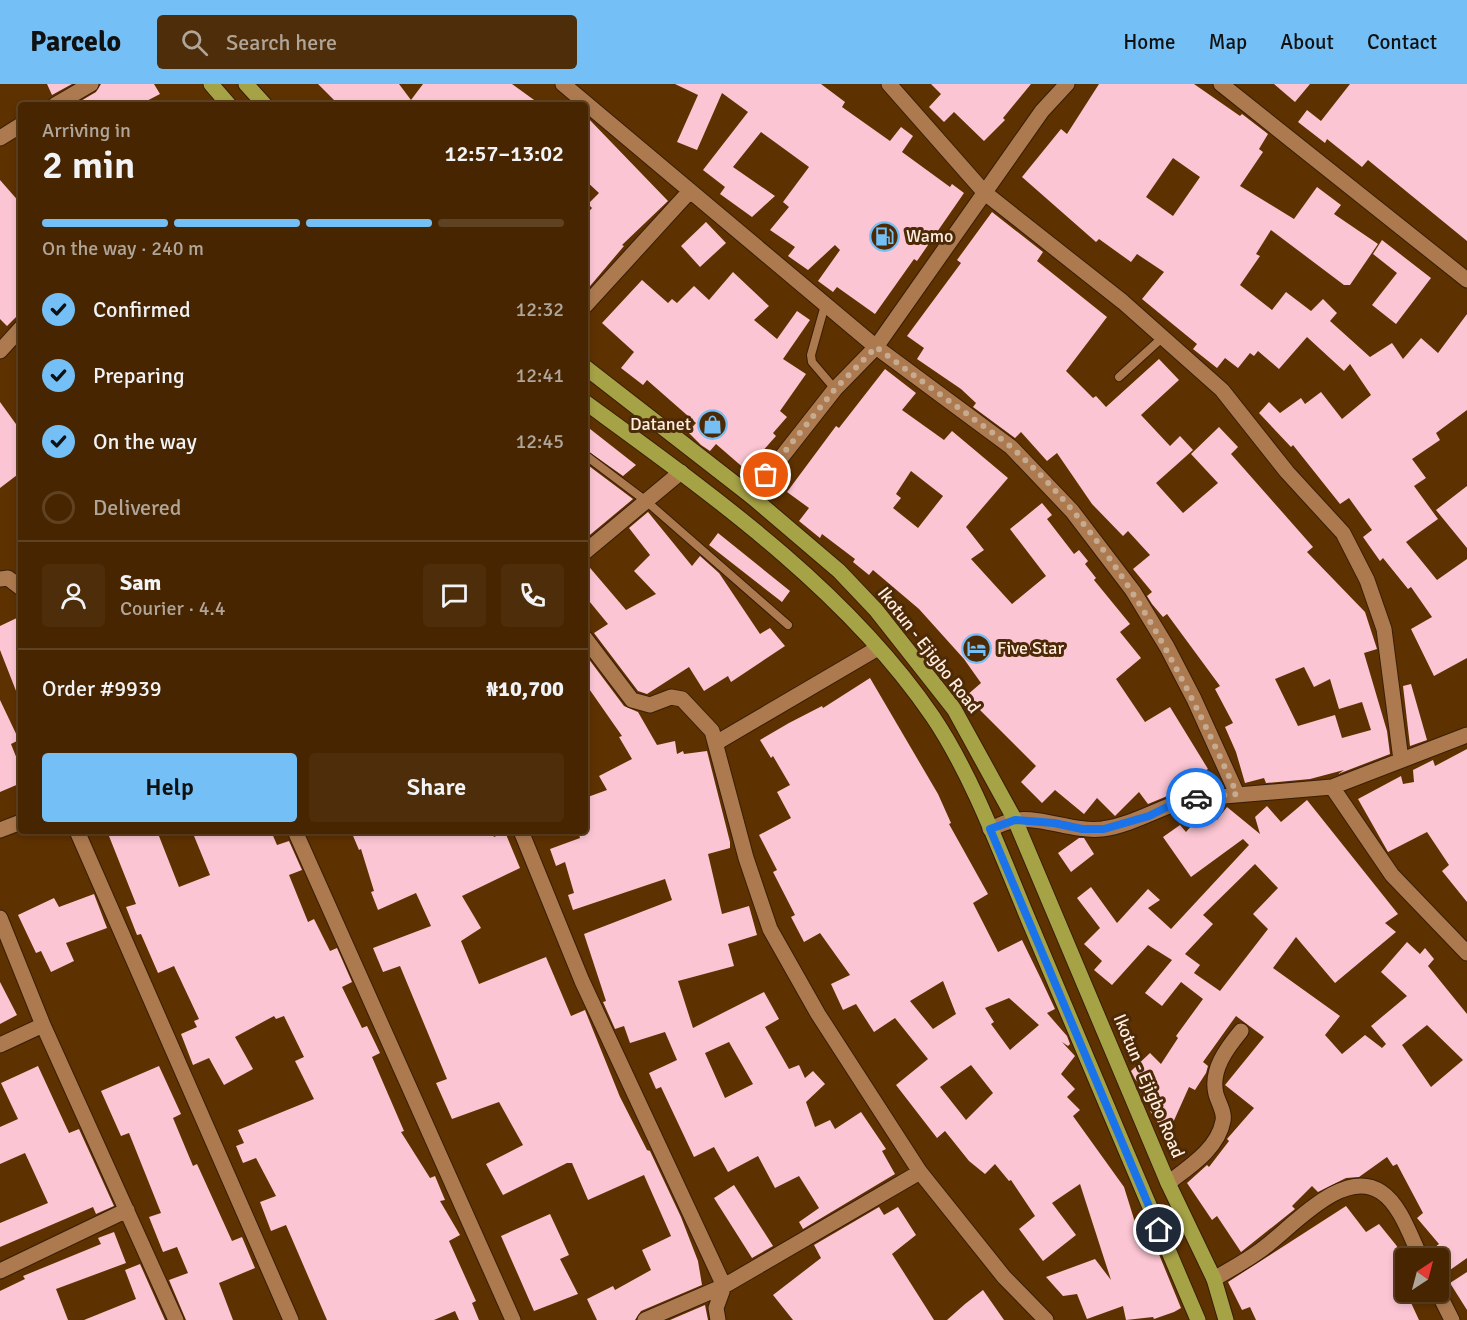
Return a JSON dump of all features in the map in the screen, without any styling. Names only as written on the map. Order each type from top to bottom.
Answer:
[{"type":"main road","points":[[212,84],[225,102]]},
{"type":"main road","points":[[246,84],[262,102]]},
{"type":"main road","name":"Ikotun - Ejigbo Road","points":[[588,369],[751,496],[839,572],[876,610],[954,709],[1015,820],[1168,1183],[1214,1279],[1226,1320]]},
{"type":"main road","points":[[588,404],[681,472],[797,568],[878,648],[938,726],[951,746],[990,829],[1198,1320]]},
{"type":"street","points":[[60,102],[91,84]]},
{"type":"street","points":[[563,84],[584,102]]},
{"type":"street","points":[[889,84],[985,193],[1123,302],[1222,390],[1287,472],[1343,533],[1367,580],[1384,629],[1401,760]]},
{"type":"street","points":[[751,496],[835,389],[876,347],[1041,111],[1067,84]]},
{"type":"street","points":[[1221,84],[1467,280]]},
{"type":"street","points":[[588,105],[876,347],[1011,447],[1072,511],[1133,591],[1167,646],[1237,794]]},
{"type":"street","points":[[0,138],[18,127]]},
{"type":"street","points":[[588,303],[690,191]]},
{"type":"street","points":[[0,351],[18,331]]},
{"type":"street","points":[[588,549],[681,472]]},
{"type":"street","points":[[0,579],[8,578],[18,586]]},
{"type":"street","points":[[588,642],[632,700],[650,705],[671,697],[682,699],[712,731],[746,858],[770,929],[818,1014],[920,1172],[1004,1277],[1046,1320]]},
{"type":"street","points":[[717,743],[878,648]]},
{"type":"street","points":[[990,829],[1015,820],[1054,823],[1082,829],[1104,829],[1149,816],[1189,799],[1332,787],[1467,735]]},
{"type":"street","points":[[1332,787],[1392,875],[1467,953]]},
{"type":"street","points":[[0,830],[18,823]]},
{"type":"street","points":[[77,834],[291,1320]]},
{"type":"street","points":[[296,834],[513,1320]]},
{"type":"street","points":[[522,834],[582,981],[724,1286],[716,1308],[718,1320]]},
{"type":"street","points":[[0,918],[43,1025],[176,1320]]},
{"type":"street","points":[[0,1045],[43,1025]]},
{"type":"street","points":[[1168,1183],[1207,1152],[1218,1134],[1224,1119],[1215,1093],[1215,1077],[1222,1055],[1241,1030]]},
{"type":"street","points":[[645,1320],[724,1286],[920,1172]]},
{"type":"street","points":[[1214,1279],[1260,1251],[1297,1218],[1324,1199],[1347,1189],[1368,1185],[1382,1192],[1394,1205],[1416,1248]]},
{"type":"street","points":[[0,1271],[127,1210]]},
{"type":"street","points":[[1443,1302],[1452,1320]]},
{"type":"lane","points":[[825,305],[811,355],[812,362],[835,389]]},
{"type":"lane","points":[[1119,377],[1163,337]]},
{"type":"lane","points":[[588,457],[646,501],[788,625]]},
{"type":"building","points":[[47,84],[72,84],[52,95]]},
{"type":"building","points":[[101,84],[154,84],[160,94],[145,102],[79,102],[96,92]]},
{"type":"building","points":[[318,84],[399,84],[411,100],[423,84],[512,84],[537,102],[336,102]]},
{"type":"building","points":[[675,84],[821,84],[845,102],[842,107],[890,141],[901,127],[913,136],[902,152],[950,187],[952,184],[964,193],[917,261],[914,259],[875,314],[837,287],[833,292],[818,281],[840,250],[835,245],[808,270],[788,256],[795,247],[770,230],[789,207],[783,202],[809,167],[761,132],[733,167],[775,196],[752,217],[720,194],[725,187],[703,170],[748,112],[722,93],[697,150],[677,142],[698,95]]},
{"type":"building","points":[[931,84],[1031,84],[1003,118],[1005,120],[984,141],[954,112],[944,122],[929,107],[941,94]]},
{"type":"building","points":[[1099,84],[1194,84],[1240,116],[1242,114],[1268,134],[1259,149],[1263,152],[1240,186],[1294,219],[1317,187],[1341,205],[1334,214],[1378,244],[1350,285],[1344,285],[1271,230],[1256,254],[1260,256],[1240,285],[1272,310],[1286,292],[1311,311],[1323,299],[1337,313],[1330,321],[1370,357],[1392,343],[1403,359],[1421,338],[1438,353],[1467,314],[1467,410],[1436,433],[1440,440],[1412,459],[1426,478],[1414,486],[1438,519],[1406,542],[1437,580],[1467,559],[1467,658],[1434,676],[1411,629],[1432,617],[1411,587],[1408,589],[1383,558],[1380,561],[1363,537],[1372,530],[1349,498],[1340,504],[1293,445],[1291,447],[1259,413],[1269,402],[1280,413],[1301,398],[1305,404],[1321,392],[1342,419],[1371,395],[1350,364],[1344,371],[1307,337],[1279,369],[1258,351],[1254,356],[1250,353],[1238,368],[1225,358],[1217,368],[1193,349],[1197,344],[1142,299],[1164,272],[1137,254],[1131,262],[1099,239],[1096,242],[1022,177],[1061,129],[1067,134]],"holes":[[[1173,158],[1200,177],[1173,216],[1146,197]]]},
{"type":"building","points":[[1274,84],[1310,84],[1295,102]]},
{"type":"building","points":[[1350,84],[1467,84],[1467,241],[1368,160],[1362,167],[1327,139],[1325,143],[1298,122],[1307,110],[1321,121]]},
{"type":"building","points":[[588,118],[668,201],[622,245],[624,246],[588,288],[588,213],[592,208],[588,204],[599,193],[588,183]]},
{"type":"building","points":[[0,180],[18,201],[18,315],[7,326],[0,319]]},
{"type":"building","points":[[992,212],[1043,252],[1037,261],[1107,317],[1066,371],[1093,398],[1096,396],[1106,407],[1159,359],[1179,380],[1141,415],[1170,446],[1180,436],[1193,450],[1156,483],[1183,513],[1218,483],[1191,454],[1219,427],[1238,447],[1231,454],[1313,547],[1307,552],[1365,612],[1377,649],[1364,653],[1387,731],[1390,754],[1338,774],[1344,770],[1310,779],[1266,783],[1264,778],[1245,783],[1236,752],[1225,727],[1233,723],[1215,689],[1220,686],[1167,614],[1163,617],[1152,604],[1147,596],[1152,592],[1133,569],[1150,555],[1128,531],[1123,536],[1092,504],[1057,453],[1047,461],[1021,432],[1015,438],[973,407],[976,403],[961,389],[917,359],[924,348],[907,336],[961,263],[957,260]],"holes":[[[1304,667],[1314,687],[1330,679],[1339,709],[1362,702],[1371,730],[1342,738],[1335,715],[1298,726],[1275,679]]]},
{"type":"building","points":[[706,222],[726,243],[700,267],[681,246]]},
{"type":"building","points":[[1382,240],[1431,278],[1396,324],[1372,305],[1397,273],[1373,254]]},
{"type":"building","points":[[733,272],[769,306],[754,320],[777,339],[797,311],[810,320],[783,359],[806,374],[780,411],[787,417],[773,433],[776,436],[746,470],[716,444],[710,451],[701,445],[688,432],[696,423],[647,380],[643,385],[621,368],[634,352],[602,323],[642,280],[668,303],[672,299],[677,303],[694,286],[709,300]]},
{"type":"building","points":[[885,369],[916,393],[902,410],[944,440],[952,431],[1008,478],[966,527],[984,550],[971,559],[1012,604],[1046,576],[1010,529],[1042,503],[1052,515],[1047,519],[1074,554],[1079,550],[1088,561],[1085,564],[1096,578],[1094,580],[1130,624],[1120,632],[1141,658],[1116,679],[1145,722],[1170,707],[1208,769],[1184,783],[1186,786],[1177,792],[1148,804],[1139,792],[1115,816],[1097,798],[1084,814],[1055,790],[1042,803],[1021,782],[1036,766],[966,696],[981,683],[964,659],[919,609],[873,570],[869,575],[853,562],[855,559],[822,534],[820,538],[799,521],[809,508],[787,492],[836,426],[839,428]],"holes":[[[911,471],[943,496],[918,528],[893,508],[901,498],[896,494]]]},
{"type":"building","points":[[0,402],[18,427],[18,474],[0,488]]},
{"type":"building","points":[[588,427],[636,465],[623,476],[588,451]]},
{"type":"building","points":[[588,465],[633,499],[588,536]]},
{"type":"building","points":[[1467,486],[1467,548],[1436,510]]},
{"type":"building","points":[[648,512],[692,566],[700,556],[719,573],[760,634],[770,628],[785,646],[731,682],[728,676],[704,691],[689,667],[647,694],[638,691],[594,633],[608,624],[588,600],[588,566],[626,610],[656,594],[634,571],[650,555],[629,528]]},
{"type":"building","points":[[718,533],[790,591],[782,602],[709,545]]},
{"type":"building","points":[[18,617],[18,696],[0,650],[0,626]]},
{"type":"building","points":[[588,658],[624,706],[638,712],[657,745],[675,741],[677,754],[683,751],[684,754],[707,751],[730,842],[730,848],[708,854],[722,914],[749,906],[757,935],[728,944],[734,966],[678,981],[693,1028],[764,992],[779,1019],[765,1027],[789,1069],[799,1065],[805,1078],[813,1071],[825,1084],[806,1102],[815,1127],[830,1120],[835,1129],[861,1112],[886,1149],[882,1151],[895,1174],[803,1229],[799,1222],[819,1208],[799,1176],[775,1188],[758,1156],[728,1172],[714,1147],[694,1157],[661,1087],[656,1089],[649,1073],[677,1060],[665,1032],[630,1043],[624,1026],[615,1029],[603,1002],[606,1001],[584,934],[672,900],[665,879],[573,910],[568,895],[574,893],[565,862],[556,866],[550,849],[580,838],[579,834],[588,834],[588,797],[607,790],[599,776],[632,759],[619,737],[622,736],[588,687]],"holes":[[[729,1042],[753,1084],[725,1098],[705,1053]]]},
{"type":"building","points":[[870,678],[938,794],[951,823],[949,824],[988,894],[973,903],[998,952],[1022,940],[1055,1009],[1047,1013],[1067,1036],[1070,1044],[1068,1046],[1062,1042],[1075,1056],[1061,1074],[1075,1089],[1067,1097],[1080,1110],[1073,1116],[1124,1187],[1138,1232],[1149,1230],[1181,1308],[1154,1319],[1153,1317],[1126,1320],[1123,1306],[1087,1319],[1077,1294],[1063,1296],[1046,1277],[1095,1259],[1111,1280],[1080,1184],[1052,1203],[1076,1235],[1043,1261],[1019,1229],[1035,1216],[1011,1180],[1009,1181],[995,1164],[985,1174],[969,1161],[945,1131],[937,1138],[896,1085],[928,1059],[895,1018],[874,1032],[856,1004],[843,1010],[831,984],[850,975],[820,933],[804,942],[791,917],[795,915],[773,872],[777,870],[759,835],[791,818],[777,792],[790,785],[773,756],[771,758],[760,740],[822,706],[823,708]],"holes":[[[943,981],[956,1014],[933,1029],[910,1001]],[[1009,998],[1039,1025],[1010,1050],[991,1024],[994,1022],[985,1008]],[[971,1065],[993,1093],[966,1120],[940,1087]]]},
{"type":"building","points":[[1411,684],[1427,740],[1410,746],[1403,686]]},
{"type":"building","points":[[0,700],[18,738],[18,740],[11,744],[18,762],[18,784],[0,792]]},
{"type":"building","points":[[1467,749],[1467,902],[1442,871],[1449,865],[1427,832],[1388,852],[1358,799],[1401,776],[1403,784],[1414,782],[1413,770],[1433,760],[1435,766]]},
{"type":"building","points":[[1307,800],[1398,914],[1385,923],[1396,932],[1335,983],[1296,937],[1273,968],[1340,1016],[1325,1035],[1342,1054],[1365,1035],[1382,1048],[1386,1044],[1371,1026],[1407,996],[1381,972],[1407,942],[1420,954],[1425,948],[1434,959],[1428,966],[1467,1014],[1467,1258],[1450,1270],[1449,1248],[1434,1248],[1439,1244],[1417,1218],[1423,1213],[1397,1164],[1393,1166],[1387,1157],[1359,1177],[1346,1178],[1318,1192],[1312,1186],[1292,1206],[1295,1209],[1241,1252],[1217,1216],[1212,1220],[1187,1183],[1207,1165],[1209,1167],[1229,1141],[1227,1139],[1254,1108],[1225,1085],[1264,1037],[1236,1016],[1203,1062],[1208,1066],[1206,1073],[1195,1090],[1189,1087],[1167,1136],[1150,1111],[1166,1101],[1147,1092],[1131,1071],[1150,1053],[1161,1064],[1178,1038],[1176,1036],[1203,999],[1181,982],[1162,1006],[1145,993],[1172,960],[1148,945],[1112,985],[1094,970],[1102,961],[1084,944],[1100,928],[1077,898],[1091,887],[1117,923],[1148,889],[1160,900],[1148,908],[1171,929],[1249,845],[1243,839],[1191,877],[1163,837],[1180,825],[1186,832],[1205,810],[1217,820],[1227,807],[1260,834],[1255,817],[1267,806],[1281,822]],"holes":[[[1255,864],[1278,888],[1253,914],[1268,929],[1220,991],[1194,973],[1200,965],[1185,954],[1213,924],[1203,915]],[[1427,1025],[1463,1060],[1431,1087],[1402,1045]]]},
{"type":"building","points":[[108,834],[158,834],[179,887],[210,875],[193,834],[272,834],[277,845],[289,841],[302,870],[289,875],[308,922],[314,919],[330,951],[337,948],[352,982],[342,987],[362,1028],[367,1026],[380,1053],[372,1057],[404,1131],[401,1132],[430,1178],[435,1176],[445,1200],[440,1201],[460,1235],[449,1241],[476,1301],[472,1303],[479,1320],[459,1320],[455,1311],[434,1320],[327,1320],[286,1225],[271,1231],[260,1202],[276,1196],[256,1158],[243,1163],[236,1146],[244,1143],[238,1130],[314,1099],[295,1061],[304,1057],[284,1016],[276,1019],[274,1016],[235,1037],[253,1069],[224,1085],[209,1058],[193,1065],[181,1034],[197,1027],[194,1021],[199,1019],[174,966],[158,973],[141,934],[137,935],[126,907],[136,904]]},
{"type":"building","points":[[352,834],[492,834],[494,837],[506,834],[520,868],[462,896],[481,928],[461,941],[479,984],[546,957],[571,1016],[585,1010],[620,1097],[647,1150],[650,1151],[681,1217],[698,1261],[702,1285],[641,1311],[635,1320],[597,1320],[587,1299],[613,1286],[615,1290],[651,1270],[642,1250],[671,1236],[644,1175],[588,1200],[572,1163],[567,1163],[503,1195],[486,1164],[523,1145],[499,1102],[452,1119],[436,1083],[447,1079],[400,966],[383,972],[373,948],[431,926],[416,893],[378,910],[371,892],[374,891],[361,849],[359,850]]},
{"type":"building","points":[[1079,838],[1084,838],[1094,854],[1071,872],[1058,853]]},
{"type":"building","points":[[94,894],[107,928],[66,943],[74,961],[51,972],[41,951],[36,953],[18,915],[54,898],[59,907]]},
{"type":"building","points":[[0,982],[17,1015],[0,1024]]},
{"type":"building","points":[[38,1066],[69,1133],[79,1129],[114,1206],[96,1214],[93,1207],[0,1247],[0,1223],[48,1203],[25,1153],[0,1164],[0,1127],[18,1119],[1,1083]]},
{"type":"building","points":[[159,1066],[181,1114],[173,1118],[193,1166],[197,1164],[232,1241],[242,1237],[255,1268],[219,1283],[233,1320],[186,1320],[169,1280],[188,1273],[177,1247],[163,1252],[149,1217],[161,1213],[129,1133],[121,1136],[101,1091]]},
{"type":"building","points":[[734,1185],[773,1246],[752,1258],[714,1198]]},
{"type":"building","points":[[1346,1206],[1366,1232],[1379,1224],[1398,1248],[1395,1248],[1395,1302],[1411,1302],[1419,1320],[1256,1320],[1250,1307],[1242,1310],[1228,1282]]},
{"type":"building","points":[[879,1207],[884,1215],[898,1207],[916,1235],[892,1254],[934,1320],[793,1320],[773,1295],[821,1258],[814,1245]]},
{"type":"building","points":[[550,1214],[569,1255],[560,1259],[578,1294],[534,1311],[501,1236]]},
{"type":"building","points":[[114,1232],[126,1263],[56,1289],[68,1320],[0,1320],[0,1291],[25,1279],[23,1276],[101,1244],[98,1238]]},
{"type":"building","points":[[140,1264],[165,1320],[84,1320],[136,1299],[125,1270]]},
{"type":"building","points":[[1467,1272],[1467,1310],[1450,1283]]},
{"type":"building","points":[[983,1290],[1004,1320],[947,1320],[965,1304]]},
{"type":"building","points":[[705,1305],[708,1320],[670,1320]]},
{"type":"way so far","points":[[766,475],[835,389],[876,347],[1011,447],[1072,511],[1133,591],[1167,646],[1237,794],[1196,798]]},
{"type":"place","name":"Wamo","points":[[885,236]]},
{"type":"place","name":"Datanet","points":[[712,424]]},
{"type":"place","name":"Five Star","points":[[976,648]]},
{"type":"route","points":[[1159,1230],[990,829],[1015,820],[1054,823],[1082,829],[1104,829],[1149,816],[1173,804],[1196,798]]}]
